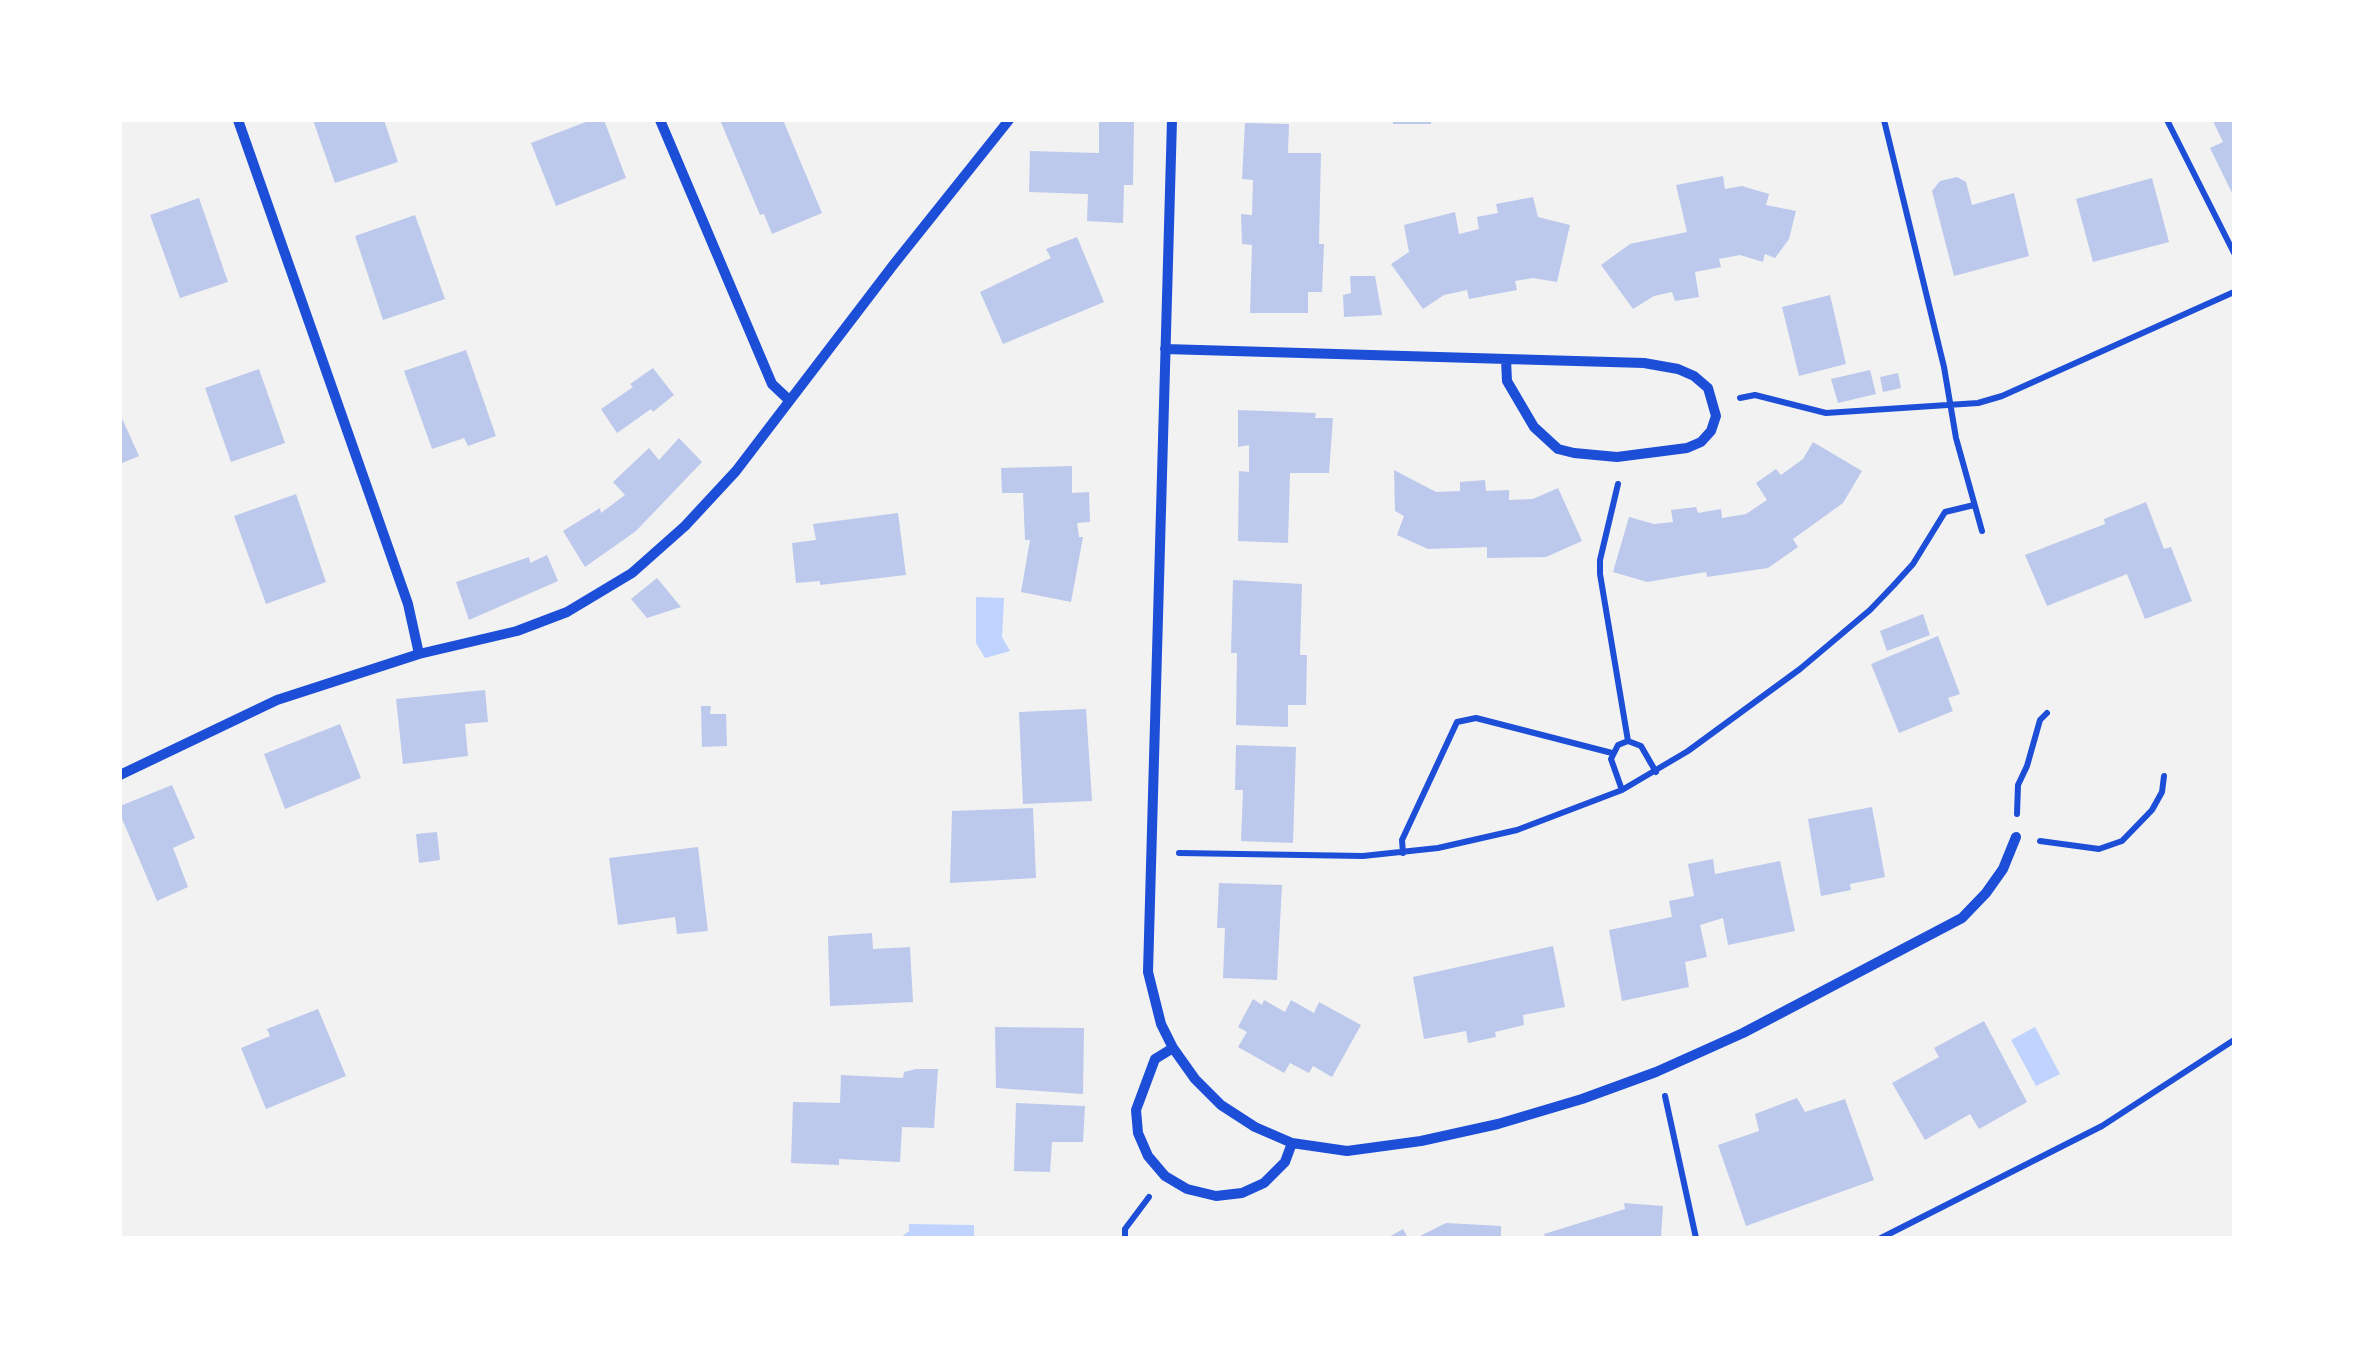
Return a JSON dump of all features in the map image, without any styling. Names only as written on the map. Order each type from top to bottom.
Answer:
[{"type":"street","points":[[238,120],[408,604],[419,654]]},
{"type":"street","points":[[660,120],[772,384],[790,400]]},
{"type":"street","points":[[120,775],[277,700],[419,654],[517,632],[550,619],[632,572],[736,471],[1009,120]]},
{"type":"street","points":[[1172,120],[1148,972],[1161,1024],[1173,1048],[1195,1079],[1222,1105],[1256,1127],[1292,1143],[1347,1151],[1421,1141],[1498,1124],[1656,1072],[1743,1034],[1962,918],[1986,894],[2016,838]]},
{"type":"street","points":[[1165,349],[1644,363],[1678,369],[1708,388],[1716,416],[1711,431],[1700,442],[1652,455],[1617,458],[1574,454],[1544,439],[1506,381],[1506,360]]},
{"type":"street","points":[[1173,1048],[1155,1059],[1136,1110],[1138,1134],[1148,1156],[1165,1176],[1187,1189],[1216,1196],[1242,1193],[1264,1182],[1285,1162],[1292,1143]]},
{"type":"path","points":[[1884,120],[1982,532]]},
{"type":"path","points":[[2167,120],[2234,252]]},
{"type":"path","points":[[1714,402],[1755,395],[1826,413],[1951,406],[2002,396],[2234,292]]},
{"type":"path","points":[[1617,458],[1618,491],[1600,574],[1628,741]]},
{"type":"path","points":[[1152,853],[1403,853],[1517,830],[1622,790],[1727,724],[1800,669],[1893,586],[1945,512],[1974,505]]},
{"type":"path","points":[[2047,712],[2040,720],[2028,766],[2018,785],[2016,838],[2100,849],[2122,841],[2152,810],[2162,792],[2164,776]]},
{"type":"path","points":[[1403,853],[1402,840],[1457,722],[1476,718],[1612,754]]},
{"type":"path","points":[[1622,790],[1612,765],[1612,754],[1618,745],[1628,741],[1640,746],[1656,772]]},
{"type":"path","points":[[1881,1238],[2102,1126],[2234,1040]]},
{"type":"path","points":[[1656,1072],[1669,1108],[1696,1238]]},
{"type":"path","points":[[1125,1238],[1126,1229],[1165,1176]]},
{"type":"water","points":[[976,597],[1004,598],[1002,637],[1010,651],[985,658],[976,643]]},
{"type":"water","points":[[2035,1027],[2060,1074],[2036,1086],[2011,1040]]},
{"type":"water","points":[[909,1224],[974,1225],[974,1238],[900,1238],[909,1231]]},
{"type":"building","points":[[313,120],[384,120],[398,162],[335,183]]},
{"type":"building","points":[[591,120],[604,120],[626,178],[556,206],[531,143]]},
{"type":"building","points":[[720,120],[783,120],[822,213],[772,234],[764,214],[760,215]]},
{"type":"building","points":[[1099,120],[1134,120],[1133,185],[1124,185],[1123,223],[1087,221],[1088,194],[1029,192],[1030,151],[1099,153]]},
{"type":"building","points":[[1393,120],[1431,120],[1431,124],[1393,124]]},
{"type":"building","points":[[2234,120],[2234,197],[2210,148],[2223,142],[2213,121]]},
{"type":"building","points":[[1245,123],[1289,124],[1288,153],[1321,153],[1322,292],[1308,292],[1308,313],[1250,313],[1252,245],[1242,244],[1241,214],[1252,215],[1253,180],[1242,179]]},
{"type":"building","points":[[1723,176],[1725,189],[1742,186],[1769,194],[1766,205],[1796,211],[1789,239],[1775,258],[1765,254],[1763,262],[1740,255],[1719,259],[1721,267],[1695,272],[1699,297],[1675,301],[1672,292],[1654,296],[1633,309],[1601,265],[1630,244],[1687,232],[1676,185]]},
{"type":"building","points":[[1957,177],[1966,182],[1972,205],[2014,193],[2029,256],[1954,276],[1932,191],[1940,181]]},
{"type":"building","points":[[2152,178],[2169,242],[2093,262],[2076,199]]},
{"type":"building","points":[[1533,197],[1538,217],[1570,225],[1557,282],[1533,278],[1515,281],[1517,290],[1469,299],[1467,290],[1444,295],[1423,309],[1391,264],[1409,252],[1404,225],[1455,212],[1459,234],[1479,229],[1477,217],[1498,213],[1496,204]]},
{"type":"building","points":[[199,198],[228,282],[180,298],[150,215]]},
{"type":"building","points":[[415,215],[445,299],[383,320],[355,236]]},
{"type":"building","points":[[1077,237],[1104,302],[1003,344],[980,292],[1051,258],[1046,249]]},
{"type":"building","points":[[1350,276],[1375,276],[1382,315],[1344,317],[1343,295],[1351,293]]},
{"type":"building","points":[[1830,295],[1846,364],[1799,376],[1782,307]]},
{"type":"building","points":[[466,350],[496,436],[468,446],[464,438],[432,449],[404,371]]},
{"type":"building","points":[[653,368],[674,395],[617,433],[601,409]]},
{"type":"building","points":[[259,369],[285,443],[231,462],[205,388]]},
{"type":"building","points":[[1870,370],[1876,394],[1838,403],[1831,379]]},
{"type":"building","points":[[1898,373],[1901,388],[1883,392],[1880,377]]},
{"type":"building","points":[[1238,410],[1316,413],[1315,418],[1333,418],[1329,473],[1290,473],[1288,543],[1238,541],[1239,471],[1249,472],[1249,445],[1238,447]]},
{"type":"building","points":[[120,414],[139,456],[120,464]]},
{"type":"building","points":[[679,438],[702,462],[636,531],[585,567],[563,531],[600,508],[601,513],[625,495],[613,482],[649,448],[659,460]]},
{"type":"building","points":[[1813,442],[1862,471],[1843,503],[1793,539],[1798,547],[1768,568],[1707,577],[1706,572],[1647,582],[1613,572],[1629,517],[1654,524],[1673,522],[1671,510],[1696,507],[1698,513],[1721,509],[1722,518],[1746,514],[1767,500],[1756,483],[1776,469],[1781,475],[1803,459]]},
{"type":"building","points":[[1072,466],[1072,493],[1089,492],[1090,522],[1077,523],[1079,537],[1083,537],[1071,602],[1021,592],[1030,540],[1025,540],[1023,493],[1002,493],[1001,468]]},
{"type":"building","points":[[1394,470],[1436,492],[1460,491],[1460,482],[1485,480],[1486,491],[1509,490],[1509,500],[1533,499],[1558,488],[1582,541],[1546,557],[1487,558],[1487,547],[1428,549],[1397,535],[1404,516],[1395,511]]},
{"type":"building","points":[[296,494],[326,582],[266,604],[234,516]]},
{"type":"building","points":[[2146,502],[2164,549],[2171,547],[2192,601],[2145,619],[2127,574],[2047,606],[2025,555],[2105,524],[2104,519]]},
{"type":"building","points":[[898,513],[906,575],[820,585],[820,581],[796,583],[792,543],[816,540],[813,524]]},
{"type":"building","points":[[547,555],[558,581],[469,620],[456,582],[529,557],[530,563]]},
{"type":"building","points":[[657,578],[681,607],[647,618],[631,599]]},
{"type":"building","points":[[1233,580],[1302,584],[1300,655],[1307,655],[1306,705],[1288,705],[1288,727],[1236,725],[1237,653],[1231,653]]},
{"type":"building","points":[[1923,614],[1930,635],[1887,651],[1880,631]]},
{"type":"building","points":[[1938,636],[1960,694],[1948,698],[1953,711],[1899,733],[1871,664]]},
{"type":"building","points":[[485,690],[488,722],[465,724],[468,756],[403,764],[396,699]]},
{"type":"building","points":[[701,706],[711,706],[710,714],[726,714],[727,746],[702,747]]},
{"type":"building","points":[[1086,709],[1092,801],[1023,804],[1019,712]]},
{"type":"building","points":[[340,724],[361,778],[285,809],[264,754]]},
{"type":"building","points":[[1236,745],[1296,747],[1293,843],[1241,841],[1243,790],[1235,790]]},
{"type":"building","points":[[172,785],[195,838],[173,848],[188,887],[157,901],[120,806]]},
{"type":"building","points":[[1872,807],[1885,877],[1850,884],[1851,890],[1821,896],[1808,819]]},
{"type":"building","points":[[1033,808],[1036,878],[950,883],[952,811]]},
{"type":"building","points":[[437,832],[440,860],[419,863],[416,834]]},
{"type":"building","points":[[698,847],[708,931],[677,934],[675,917],[618,925],[609,858]]},
{"type":"building","points":[[1713,859],[1715,874],[1780,861],[1795,931],[1728,945],[1723,918],[1700,925],[1707,957],[1685,962],[1689,987],[1622,1001],[1609,930],[1672,917],[1669,901],[1694,896],[1688,864]]},
{"type":"building","points":[[1219,883],[1282,885],[1277,980],[1223,978],[1225,928],[1217,928]]},
{"type":"building","points":[[872,933],[873,949],[910,947],[913,1002],[830,1006],[828,936]]},
{"type":"building","points":[[1553,946],[1565,1007],[1523,1015],[1524,1025],[1495,1032],[1496,1037],[1468,1043],[1466,1031],[1424,1039],[1413,977]]},
{"type":"building","points":[[1253,999],[1262,1005],[1264,1000],[1285,1012],[1291,1000],[1314,1013],[1319,1002],[1361,1025],[1332,1077],[1313,1066],[1309,1073],[1290,1063],[1284,1073],[1238,1047],[1247,1032],[1238,1027]]},
{"type":"building","points":[[318,1009],[346,1076],[266,1109],[241,1048],[270,1036],[267,1029]]},
{"type":"building","points":[[1984,1021],[2027,1102],[1979,1129],[1970,1114],[1925,1140],[1892,1083],[1939,1057],[1934,1048]]},
{"type":"building","points":[[995,1027],[1084,1028],[1083,1094],[996,1088]]},
{"type":"building","points":[[938,1069],[934,1128],[902,1127],[900,1162],[839,1159],[839,1165],[791,1163],[793,1102],[840,1103],[841,1075],[903,1078],[904,1072]]},
{"type":"building","points":[[1797,1098],[1805,1112],[1845,1099],[1874,1180],[1746,1226],[1718,1145],[1759,1131],[1755,1114]]},
{"type":"building","points":[[1016,1103],[1085,1106],[1083,1142],[1052,1142],[1050,1172],[1014,1171]]},
{"type":"building","points":[[1624,1203],[1663,1206],[1661,1238],[1546,1238],[1544,1234],[1625,1209]]},
{"type":"building","points":[[1446,1223],[1501,1226],[1501,1238],[1416,1238]]},
{"type":"building","points":[[1403,1229],[1408,1238],[1387,1238]]}]
